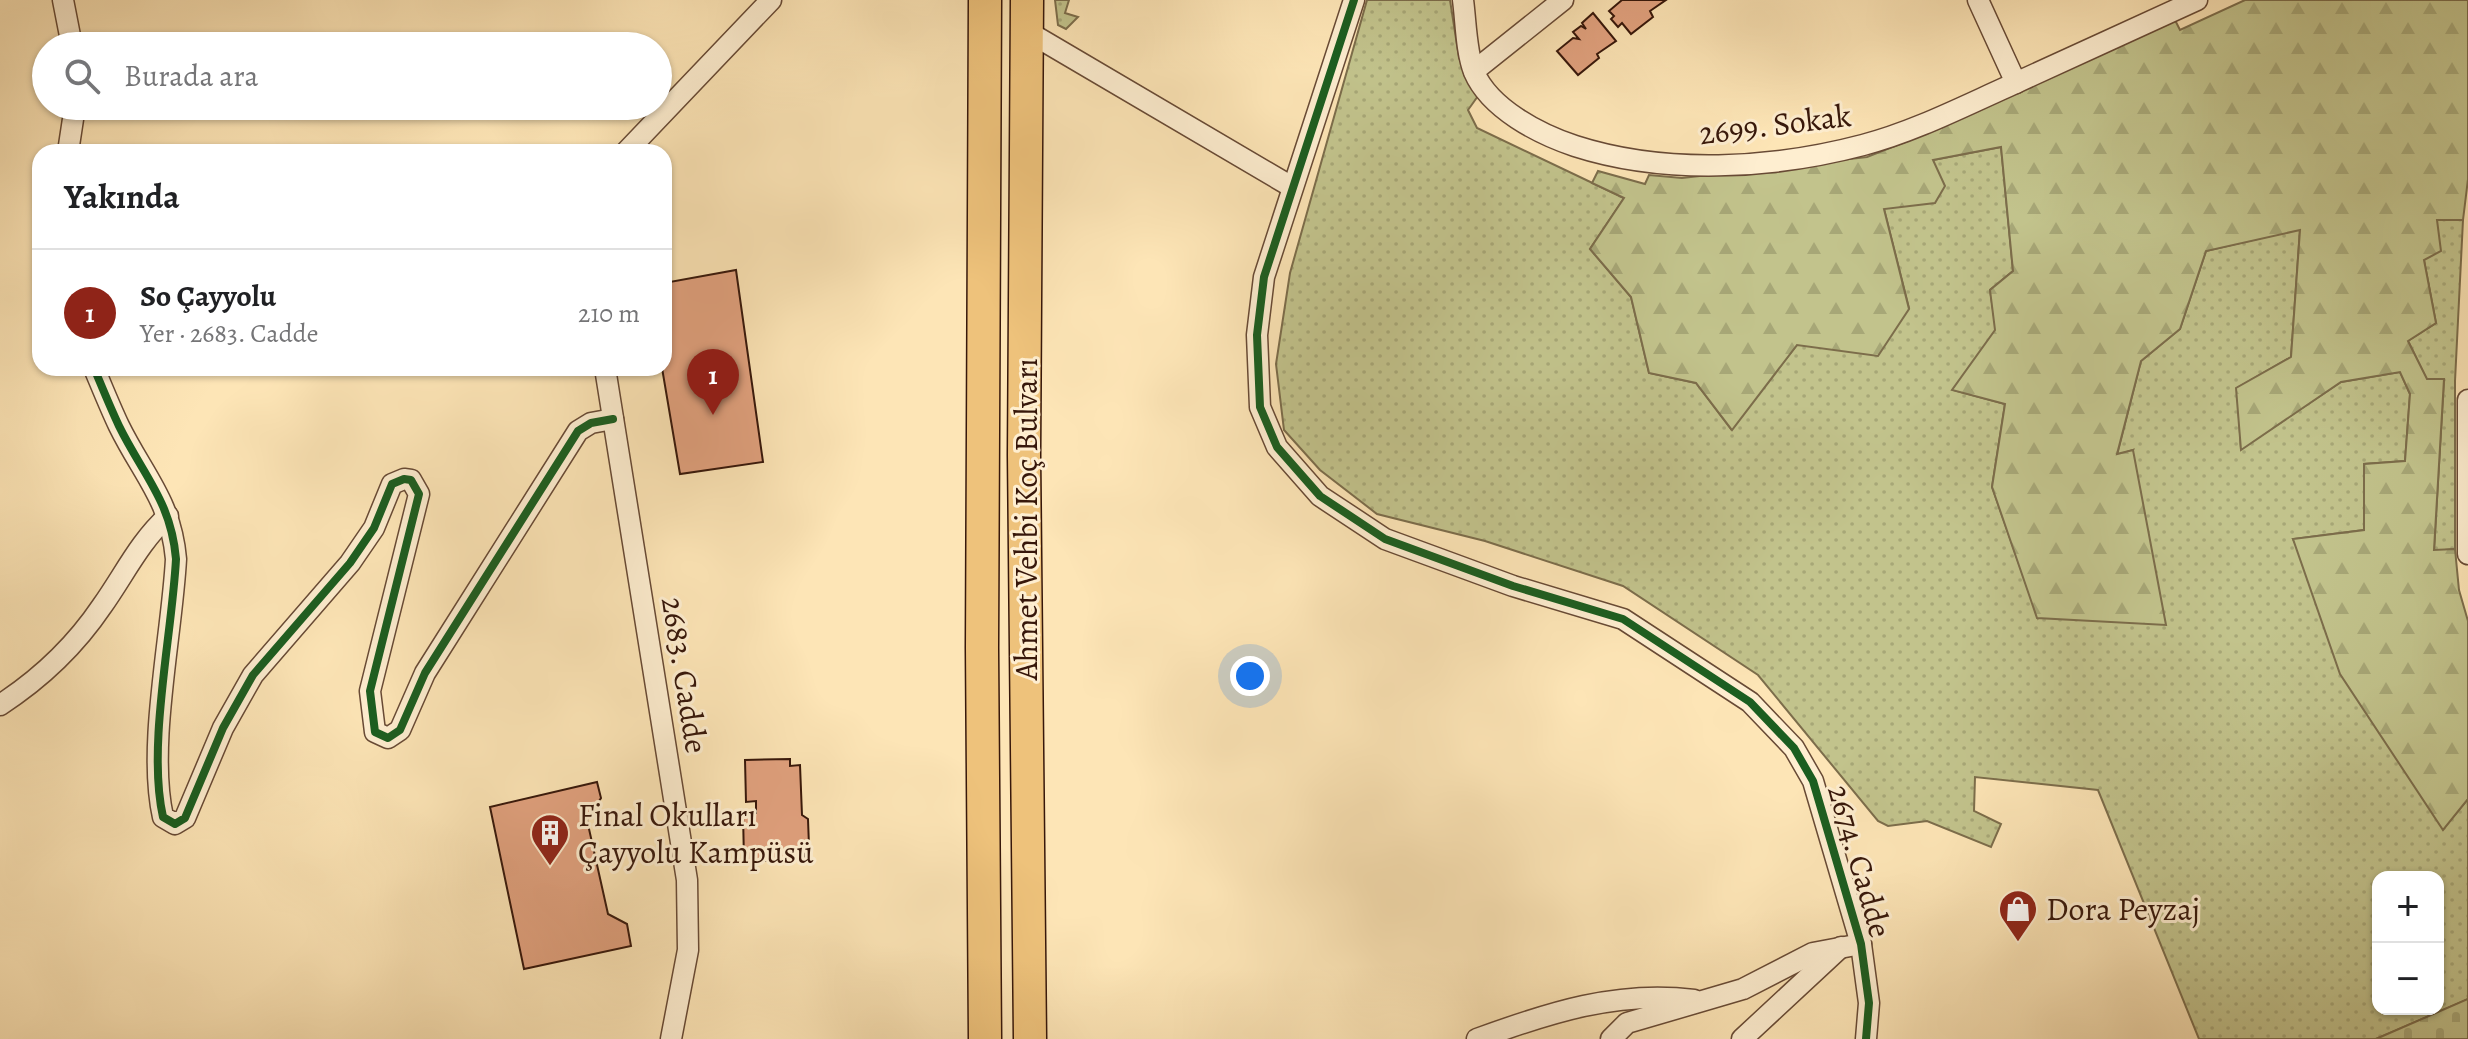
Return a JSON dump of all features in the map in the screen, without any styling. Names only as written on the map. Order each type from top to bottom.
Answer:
[{"type":"main road","name":"Ahmet Vehbi Koç Bulvarı","points":[[985,0],[982,648],[985,1039]]},
{"type":"main road","name":"Ahmet Vehbi Koç Bulvarı","points":[[1027,0],[1030,33],[1024,455],[1030,1039]]},
{"type":"street","points":[[63,0],[69,32]]},
{"type":"street","points":[[672,104],[771,0]]},
{"type":"street","name":"2674. Cadde","points":[[1354,0],[1264,277],[1257,335],[1260,407],[1277,447],[1311,486],[1385,539],[1513,586],[1623,619],[1750,702],[1794,748],[1813,781],[1851,945],[1869,1003],[1866,1039]]},
{"type":"street","points":[[1463,0],[1474,71],[1563,0]]},
{"type":"street","points":[[1978,0],[2016,83]]},
{"type":"street","name":"2699. Sokak","points":[[1474,71],[1488,93],[1506,109],[1557,140],[1622,159],[1656,164],[1741,162],[1824,154],[1905,130],[2197,0]]},
{"type":"street","points":[[1030,33],[1292,187]]},
{"type":"street","points":[[69,144],[73,120]]},
{"type":"street","points":[[634,144],[657,120]]},
{"type":"street","points":[[97,376],[120,428],[155,485],[168,516],[176,559],[160,723],[163,817],[175,824],[185,818],[223,728],[253,675],[350,563],[374,528],[392,484],[404,479],[411,480],[419,494],[370,691],[375,732],[388,738],[400,730],[425,673],[578,431],[591,423],[613,419]]},
{"type":"street","name":"2683. Cadde","points":[[606,376],[687,880],[688,950],[671,1039]]},
{"type":"street","points":[[2468,400],[2468,554]]},
{"type":"street","points":[[0,705],[45,671],[84,630],[150,532],[168,516]]},
{"type":"street","points":[[1611,1039],[1615,1031],[1627,1023],[1706,1001],[1759,982],[1813,953],[1851,945]]},
{"type":"street","points":[[1742,1039],[1851,945]]},
{"type":"street","points":[[1477,1039],[1537,1017],[1591,1004],[1654,995],[1706,1001]]},
{"type":"green space","points":[[1055,0],[1069,0],[1065,13],[1078,17],[1066,29],[1058,25]]},
{"type":"green space","points":[[1367,0],[1450,0],[1459,58],[1478,96],[1468,110],[1477,128],[1624,198],[1590,249],[1631,297],[1649,373],[1696,383],[1731,429],[1797,345],[1909,308],[1884,209],[1933,160],[2001,147],[2013,271],[1990,290],[1996,330],[1953,390],[2005,404],[1992,487],[2038,618],[2133,450],[2117,455],[2141,361],[2180,329],[2206,251],[2300,229],[2291,357],[2237,388],[2241,449],[2341,382],[2400,372],[2410,394],[2405,461],[2364,464],[2364,530],[2293,539],[2443,829],[2468,799],[2468,999],[2444,1009],[2444,871],[2372,871],[2372,1015],[2431,1015],[2376,1039],[2199,1039],[2098,790],[1975,777],[1974,811],[2001,824],[1991,847],[1927,821],[1888,826],[1878,821],[1758,675],[1623,586],[1485,541],[1377,514],[1320,470],[1284,430],[1276,364],[1290,273]]},
{"type":"green space","points":[[2245,0],[2468,0],[2468,179],[2463,220],[2437,220],[2441,251],[2424,260],[2436,323],[2408,341],[2427,379],[2444,379],[2434,550],[2455,549],[2459,590],[2468,621],[2468,799],[2443,830],[2340,674],[2293,539],[2364,530],[2364,464],[2405,461],[2410,394],[2400,372],[2341,382],[2241,450],[2236,388],[2291,357],[2300,230],[2206,251],[2180,329],[2141,361],[2117,454],[2133,450],[2166,625],[2037,618],[1992,487],[2005,404],[1952,390],[1995,330],[1990,290],[2013,271],[2001,147],[1933,160],[1945,186],[1935,203],[1884,209],[1909,309],[1878,356],[1797,345],[1732,430],[1696,383],[1649,373],[1631,297],[1590,249],[1624,198],[1592,183],[1598,171],[1645,184],[1649,175],[1682,178],[1867,157],[1943,127],[2173,16],[2180,30]]},
{"type":"green space","points":[[2437,219],[2463,220],[2455,381],[2455,549],[2434,551],[2444,380],[2427,380],[2408,341],[2436,323],[2424,260]]},
{"type":"green space","points":[[2468,999],[2468,1039],[2376,1039],[2431,1015],[2444,1015],[2444,1009]]},
{"type":"building","points":[[1622,0],[1666,0],[1650,11],[1653,17],[1631,34],[1622,23],[1618,27],[1611,19],[1614,16],[1609,11]]},
{"type":"building","points":[[1593,13],[1616,41],[1597,54],[1599,58],[1578,75],[1557,51],[1573,38],[1579,39],[1573,32],[1581,26],[1586,29],[1582,23]]},
{"type":"building","points":[[736,270],[763,462],[680,474],[663,376],[672,376],[672,282]]},
{"type":"building","points":[[790,759],[790,766],[800,765],[802,815],[808,819],[809,846],[804,846],[804,860],[744,861],[743,813],[756,813],[756,801],[746,802],[745,760]]},
{"type":"building","name":"Final Okulları Çayyolu Kampüsü","points":[[597,782],[601,798],[587,820],[608,914],[627,924],[631,946],[524,969],[490,807]]},
{"type":"cycle path","points":[[1354,0],[1264,277],[1257,335],[1260,407],[1277,447],[1320,496],[1385,539],[1513,586],[1623,619],[1750,702],[1794,748],[1813,781],[1861,944],[1869,1003],[1866,1039]]},
{"type":"cycle path","points":[[97,376],[119,426],[162,504],[173,539],[176,559],[174,589],[158,757],[163,817],[175,824],[185,818],[223,728],[253,675],[350,563],[374,528],[392,484],[404,479],[411,480],[419,494],[370,691],[375,732],[388,738],[400,730],[425,673],[578,431],[591,423],[613,419]]},
{"type":"place","name":"So Çayyolu","points":[[713,415]]},
{"type":"place","name":"Final Okulları Çayyolu Kampüsü","points":[[550,867]]},
{"type":"place","name":"Dora Peyzaj","points":[[2018,943]]}]
